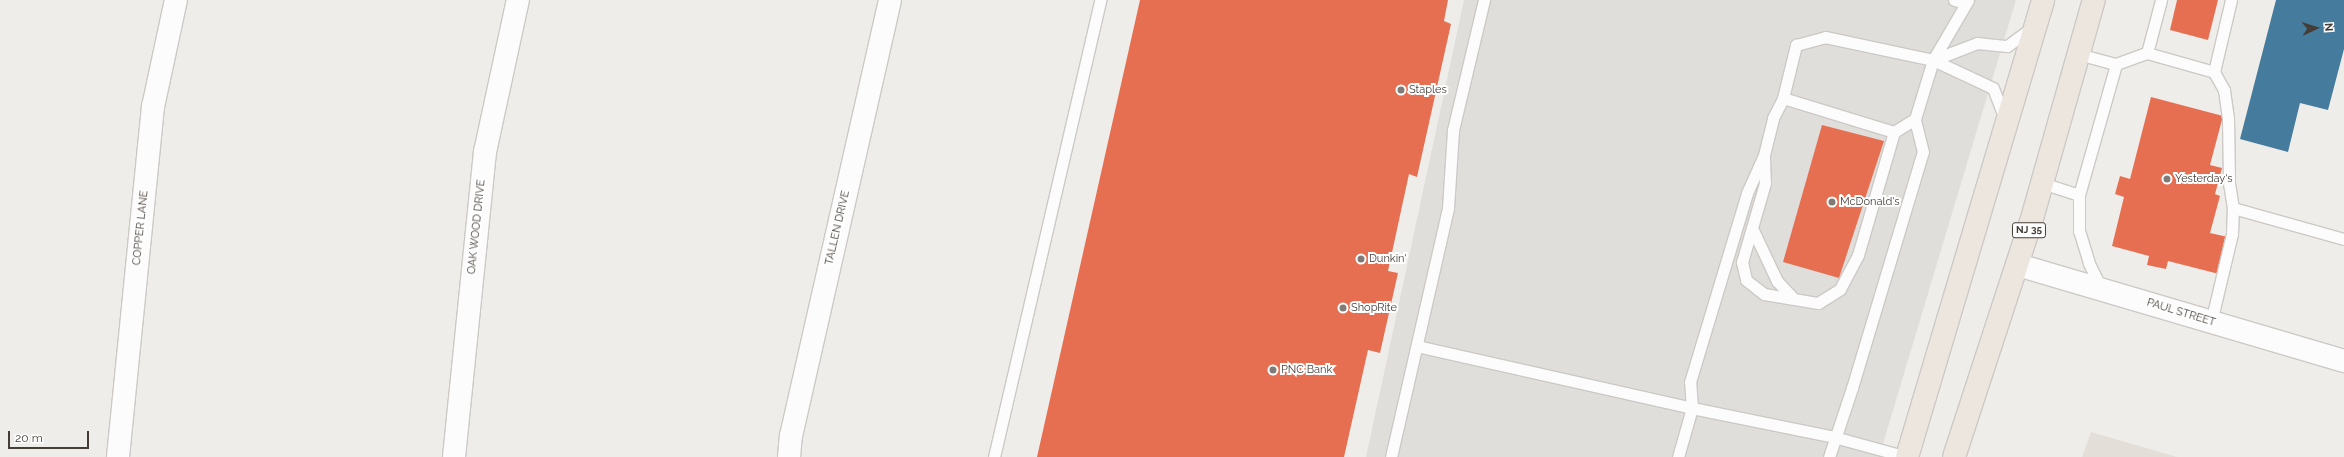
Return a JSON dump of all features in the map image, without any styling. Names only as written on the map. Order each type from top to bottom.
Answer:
[{"type":"highway","points":[[1907,457],[2043,0]]},
{"type":"highway","name":"NJ 35","points":[[1954,457],[2018,265],[2094,0]]},
{"type":"street","name":"COPPER LANE","points":[[118,457],[153,107],[176,0]]},
{"type":"street","name":"OAK WOOD DRIVE","points":[[454,457],[485,152],[518,0]]},
{"type":"street","name":"TALLEN DRIVE","points":[[789,457],[791,436],[890,0]]},
{"type":"street","name":"PAUL STREET","points":[[2018,265],[2344,361]]},
{"type":"lane","points":[[994,457],[1100,0]]},
{"type":"lane","points":[[1391,457],[1448,208],[1452,130],[1484,0]]},
{"type":"lane","points":[[1829,457],[1834,437],[1852,388],[1923,152],[1915,119],[1933,60],[1967,1],[1954,0]]},
{"type":"lane","points":[[2146,53],[2160,0]]},
{"type":"lane","points":[[2212,322],[2232,234],[2233,208],[2229,183],[2228,118],[2224,90],[2214,72],[2231,0]]},
{"type":"lane","points":[[1933,60],[1977,43],[2007,46],[2036,25]]},
{"type":"lane","points":[[1678,457],[1692,408],[1690,382],[1747,193],[1764,155],[1773,118],[1783,98],[1796,45],[1825,37],[1933,60],[1994,88],[2007,125]]},
{"type":"lane","points":[[2078,54],[2116,64],[2146,53],[2214,72]]},
{"type":"lane","points":[[2102,290],[2089,263],[2078,230],[2079,195],[2116,64]]},
{"type":"lane","points":[[1783,98],[1894,132]]},
{"type":"lane","points":[[1764,155],[1765,183],[1742,262],[1746,280],[1764,294],[1818,303],[1840,289],[1858,255],[1894,132],[1915,119]]},
{"type":"lane","points":[[2042,183],[2079,195]]},
{"type":"lane","points":[[2233,208],[2344,239]]},
{"type":"lane","points":[[1752,228],[1777,281],[1793,298]]},
{"type":"lane","points":[[1417,346],[1692,408],[1834,437],[1907,457]]},
{"type":"shaded area","points":[[1464,0],[2016,0],[1879,457],[1366,457]]},
{"type":"shaded area","points":[[2091,432],[2177,457],[2082,457]]},
{"type":"building: Shops","points":[[1140,0],[1448,0],[1444,21],[1451,24],[1417,177],[1409,174],[1388,271],[1398,273],[1380,353],[1368,350],[1344,457],[1037,457]]},
{"type":"building: Shops","points":[[2177,0],[2218,0],[2208,40],[2170,30]]},
{"type":"building: Shops","points":[[2151,97],[2223,116],[2210,165],[2222,168],[2215,194],[2220,196],[2210,233],[2228,237],[2219,274],[2168,261],[2166,269],[2147,265],[2149,256],[2112,246],[2124,197],[2115,194],[2120,176],[2130,179]]},
{"type":"building: Shops","name":"McDonald's","points":[[1822,125],[1884,141],[1839,278],[1783,262]]},
{"type":"building: Public","points":[[2276,0],[2344,0],[2344,49],[2328,110],[2300,103],[2288,152],[2240,139]]},
{"type":"place","name":"Staples","points":[[1401,90]]},
{"type":"place","name":"Yesterday's","points":[[2167,179]]},
{"type":"place","name":"McDonald's","points":[[1832,202]]},
{"type":"place","name":"Dunkin'","points":[[1361,259]]},
{"type":"place","name":"ShopRite","points":[[1343,308]]},
{"type":"place","name":"PNC Bank","points":[[1273,370]]}]
